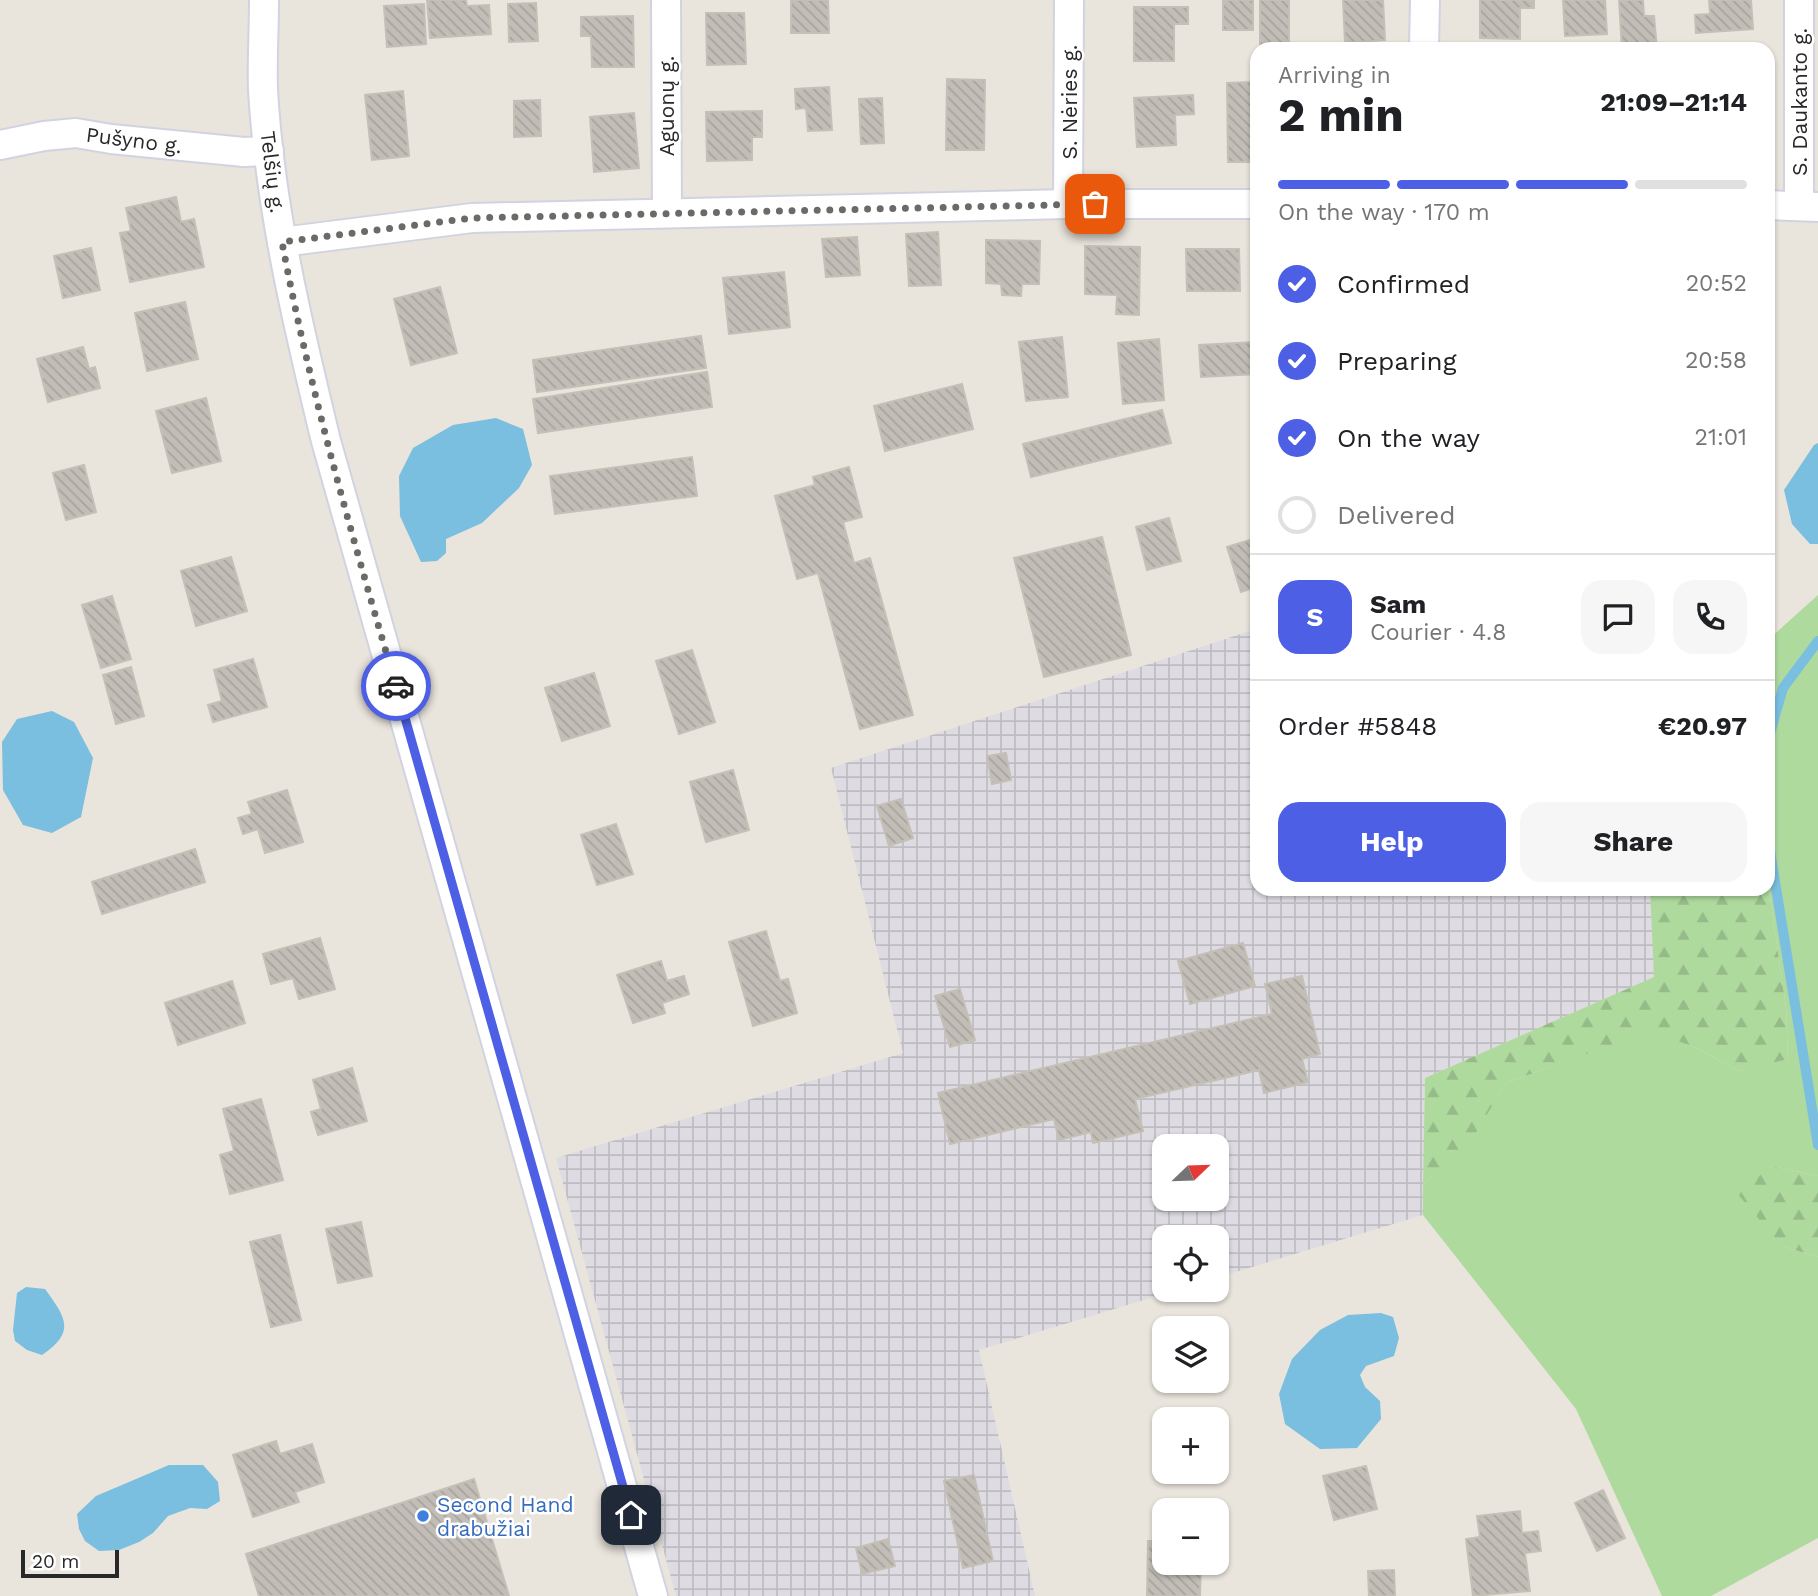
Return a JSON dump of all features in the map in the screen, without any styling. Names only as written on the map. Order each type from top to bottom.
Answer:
[{"type":"street","name":"Telšių g.","points":[[264,0],[263,89],[269,151],[296,317],[326,441],[653,1596]]},
{"type":"street","name":"Aguonų g.","points":[[666,0],[667,213]]},
{"type":"street","name":"S. Nėries g.","points":[[1068,204],[1069,0]]},
{"type":"street","points":[[1424,42],[1425,0]]},
{"type":"street","name":"S. Daukanto g.","points":[[1799,0],[1809,206]]},
{"type":"street","name":"Pušyno g.","points":[[0,145],[76,133],[244,152],[269,151]]},
{"type":"street","points":[[282,242],[472,218],[1068,204],[1250,204]]},
{"type":"street","points":[[1775,205],[1809,206]]},
{"type":"shaded area","points":[[1250,631],[1250,896],[1650,896],[1655,977],[1425,1078],[1423,1215],[1229,1274],[1229,1225],[1152,1225],[1152,1298],[979,1350],[1035,1596],[676,1596],[556,1158],[903,1053],[831,768]]},
{"type":"green space","points":[[1818,595],[1818,1176],[1772,1166],[1782,1246],[1818,1257],[1818,1538],[1711,1596],[1662,1596],[1576,1409],[1423,1215],[1423,1185],[1468,1145],[1506,1083],[1650,1030],[1697,1048],[1739,1071],[1788,1058],[1786,1007],[1770,896],[1775,896],[1775,634]]},
{"type":"green space","points":[[1650,896],[1770,896],[1786,1007],[1788,1059],[1739,1071],[1697,1048],[1650,1031],[1506,1083],[1468,1146],[1423,1185],[1425,1078],[1654,977]]},
{"type":"green space","points":[[1772,1166],[1818,1176],[1818,1257],[1782,1246],[1736,1192]]},
{"type":"water","points":[[496,418],[523,429],[532,465],[519,488],[482,523],[446,539],[446,553],[437,561],[421,562],[400,516],[399,476],[413,448],[453,425]]},
{"type":"water","points":[[1818,443],[1818,544],[1810,544],[1792,524],[1784,490]]},
{"type":"water","points":[[52,711],[74,722],[93,758],[81,817],[52,833],[23,825],[3,790],[2,742],[17,719]]},
{"type":"water","points":[[26,1287],[45,1289],[58,1308],[64,1324],[60,1339],[42,1355],[27,1350],[15,1341],[13,1330],[17,1293]]},
{"type":"water","points":[[1381,1313],[1393,1317],[1399,1338],[1394,1356],[1366,1366],[1360,1375],[1365,1387],[1380,1401],[1381,1419],[1357,1448],[1320,1449],[1285,1424],[1279,1394],[1292,1359],[1320,1330],[1348,1315]]},
{"type":"water","points":[[169,1465],[203,1465],[218,1482],[220,1501],[207,1509],[190,1508],[168,1516],[153,1533],[119,1550],[99,1551],[85,1541],[79,1529],[77,1514],[96,1496]]},
{"type":"building","points":[[427,0],[466,0],[467,6],[489,5],[491,34],[430,38]]},
{"type":"building","points":[[791,0],[828,0],[829,33],[791,33]]},
{"type":"building","points":[[1223,0],[1253,0],[1253,30],[1223,30]]},
{"type":"building","points":[[1260,0],[1289,0],[1289,42],[1260,42]]},
{"type":"building","points":[[1343,0],[1383,0],[1385,40],[1345,42]]},
{"type":"building","points":[[1480,0],[1534,0],[1534,8],[1520,8],[1520,39],[1480,38]]},
{"type":"building","points":[[1563,0],[1605,0],[1607,34],[1565,36]]},
{"type":"building","points":[[1619,0],[1643,0],[1644,16],[1654,16],[1656,42],[1622,42]]},
{"type":"building","points":[[1709,0],[1751,0],[1753,29],[1696,33],[1695,15],[1710,14]]},
{"type":"building","points":[[536,3],[538,41],[509,42],[508,4]]},
{"type":"building","points":[[424,4],[426,44],[387,47],[384,6]]},
{"type":"building","points":[[1134,7],[1188,7],[1188,24],[1174,24],[1174,61],[1134,61]]},
{"type":"building","points":[[706,13],[744,13],[746,64],[707,65]]},
{"type":"building","points":[[633,16],[634,67],[592,67],[591,36],[581,36],[581,17]]},
{"type":"building","points":[[947,79],[985,80],[984,150],[946,150]]},
{"type":"building","points":[[1250,82],[1250,162],[1228,162],[1227,83]]},
{"type":"building","points":[[829,87],[832,130],[808,131],[806,108],[796,109],[795,89]]},
{"type":"building","points":[[403,91],[409,156],[372,160],[365,95]]},
{"type":"building","points":[[1193,95],[1194,114],[1175,115],[1176,145],[1137,147],[1134,98]]},
{"type":"building","points":[[882,98],[884,143],[861,144],[859,99]]},
{"type":"building","points":[[540,100],[541,136],[514,137],[514,101]]},
{"type":"building","points":[[762,111],[762,137],[752,137],[752,160],[707,161],[706,112]]},
{"type":"building","points":[[634,113],[639,168],[594,172],[590,117]]},
{"type":"building","points":[[176,197],[181,222],[194,219],[204,267],[130,282],[120,233],[131,231],[126,208]]},
{"type":"building","points":[[938,232],[941,285],[909,286],[906,234]]},
{"type":"building","points":[[857,237],[860,275],[826,277],[822,239]]},
{"type":"building","points":[[986,240],[1040,241],[1039,284],[1022,284],[1021,296],[1002,295],[1001,284],[986,283]]},
{"type":"building","points":[[1085,246],[1140,247],[1139,315],[1116,314],[1117,295],[1085,294]]},
{"type":"building","points":[[91,248],[100,290],[63,298],[54,256]]},
{"type":"building","points":[[1186,249],[1239,249],[1240,291],[1187,291]]},
{"type":"building","points":[[784,272],[790,327],[729,334],[723,278]]},
{"type":"building","points":[[440,287],[457,353],[411,365],[394,299]]},
{"type":"building","points":[[185,302],[198,359],[147,371],[135,313]]},
{"type":"building","points":[[701,336],[706,368],[537,392],[533,360]]},
{"type":"building","points":[[1062,337],[1068,397],[1026,401],[1019,342]]},
{"type":"building","points":[[1159,339],[1164,400],[1123,404],[1118,343]]},
{"type":"building","points":[[1250,342],[1250,374],[1201,377],[1199,345]]},
{"type":"building","points":[[83,347],[89,369],[95,367],[100,388],[48,402],[37,359]]},
{"type":"building","points":[[707,372],[712,407],[538,433],[533,399]]},
{"type":"building","points":[[962,384],[973,429],[885,451],[874,406]]},
{"type":"building","points":[[206,398],[221,461],[172,473],[156,411]]},
{"type":"building","points":[[1162,410],[1171,443],[1031,477],[1023,444]]},
{"type":"building","points":[[692,457],[697,496],[555,514],[550,476]]},
{"type":"building","points":[[84,465],[96,512],[66,520],[53,473]]},
{"type":"building","points":[[849,467],[862,517],[843,522],[854,563],[870,558],[913,715],[860,729],[818,573],[797,579],[775,496],[815,485],[813,477]]},
{"type":"building","points":[[1169,518],[1181,561],[1147,570],[1136,527]]},
{"type":"building","points":[[1102,537],[1131,655],[1044,677],[1014,558]]},
{"type":"building","points":[[1250,540],[1250,589],[1241,592],[1227,547]]},
{"type":"building","points":[[231,557],[247,611],[196,626],[181,571]]},
{"type":"building","points":[[112,596],[131,659],[101,668],[82,605]]},
{"type":"building","points":[[692,650],[715,722],[679,734],[656,661]]},
{"type":"building","points":[[253,659],[267,707],[213,722],[208,705],[222,701],[214,670]]},
{"type":"building","points":[[131,667],[144,716],[116,724],[103,675]]},
{"type":"building","points":[[594,673],[610,726],[562,741],[545,688]]},
{"type":"building","points":[[1006,753],[1011,780],[992,784],[987,756]]},
{"type":"building","points":[[733,770],[749,830],[706,842],[690,782]]},
{"type":"building","points":[[287,790],[303,842],[265,853],[258,829],[243,834],[238,818],[252,814],[248,802]]},
{"type":"building","points":[[901,799],[913,838],[889,846],[877,806]]},
{"type":"building","points":[[616,824],[633,874],[597,885],[581,835]]},
{"type":"building","points":[[195,849],[205,882],[102,914],[92,882]]},
{"type":"building","points":[[766,931],[780,981],[788,979],[797,1013],[753,1026],[729,942]]},
{"type":"building","points":[[320,938],[335,989],[299,999],[293,978],[271,984],[263,954]]},
{"type":"building","points":[[1243,943],[1255,986],[1190,1004],[1178,961]]},
{"type":"building","points":[[661,961],[667,981],[684,976],[689,994],[662,1003],[665,1013],[633,1023],[617,975]]},
{"type":"building","points":[[1302,976],[1320,1054],[1302,1059],[1308,1082],[1264,1093],[1259,1070],[1135,1099],[1143,1131],[1093,1143],[1091,1132],[1059,1140],[1054,1119],[950,1144],[938,1093],[1272,1014],[1265,984]]},
{"type":"building","points":[[232,981],[245,1023],[178,1045],[165,1003]]},
{"type":"building","points":[[960,989],[975,1040],[950,1047],[935,996]]},
{"type":"building","points":[[352,1068],[367,1121],[318,1135],[311,1112],[321,1109],[313,1080]]},
{"type":"building","points":[[261,1099],[283,1180],[230,1194],[220,1155],[234,1151],[223,1109]]},
{"type":"building","points":[[361,1222],[372,1276],[338,1283],[326,1229]]},
{"type":"building","points":[[280,1235],[301,1320],[271,1327],[250,1242]]},
{"type":"building","points":[[276,1441],[280,1454],[312,1444],[324,1482],[295,1492],[299,1502],[253,1517],[233,1455]]},
{"type":"building","points":[[1366,1466],[1377,1509],[1334,1520],[1323,1476]]},
{"type":"building","points":[[974,1475],[993,1561],[963,1568],[944,1481]]},
{"type":"building","name":"Second Hand drabužiai","points":[[474,1479],[509,1596],[259,1596],[246,1554]]},
{"type":"building","points":[[1603,1490],[1625,1538],[1597,1551],[1575,1503]]},
{"type":"building","points":[[1520,1511],[1522,1533],[1538,1531],[1541,1551],[1525,1553],[1530,1591],[1473,1596],[1466,1539],[1480,1537],[1477,1516]]},
{"type":"building","points":[[888,1539],[895,1566],[862,1574],[856,1548]]},
{"type":"building","points":[[1148,1541],[1152,1541],[1152,1575],[1201,1575],[1200,1596],[1147,1596]]},
{"type":"building","points":[[1394,1570],[1395,1596],[1369,1596],[1368,1571]]},
{"type":"waterway","points":[[1775,716],[1783,688],[1818,641]]},
{"type":"waterway","points":[[1775,882],[1818,1145]]},
{"type":"way so far","points":[[396,686],[326,441],[296,317],[282,242],[472,218],[1095,204]]},
{"type":"place","name":"Second Hand drabužiai","points":[[423,1516]]},
{"type":"route","points":[[396,686],[631,1515]]}]
